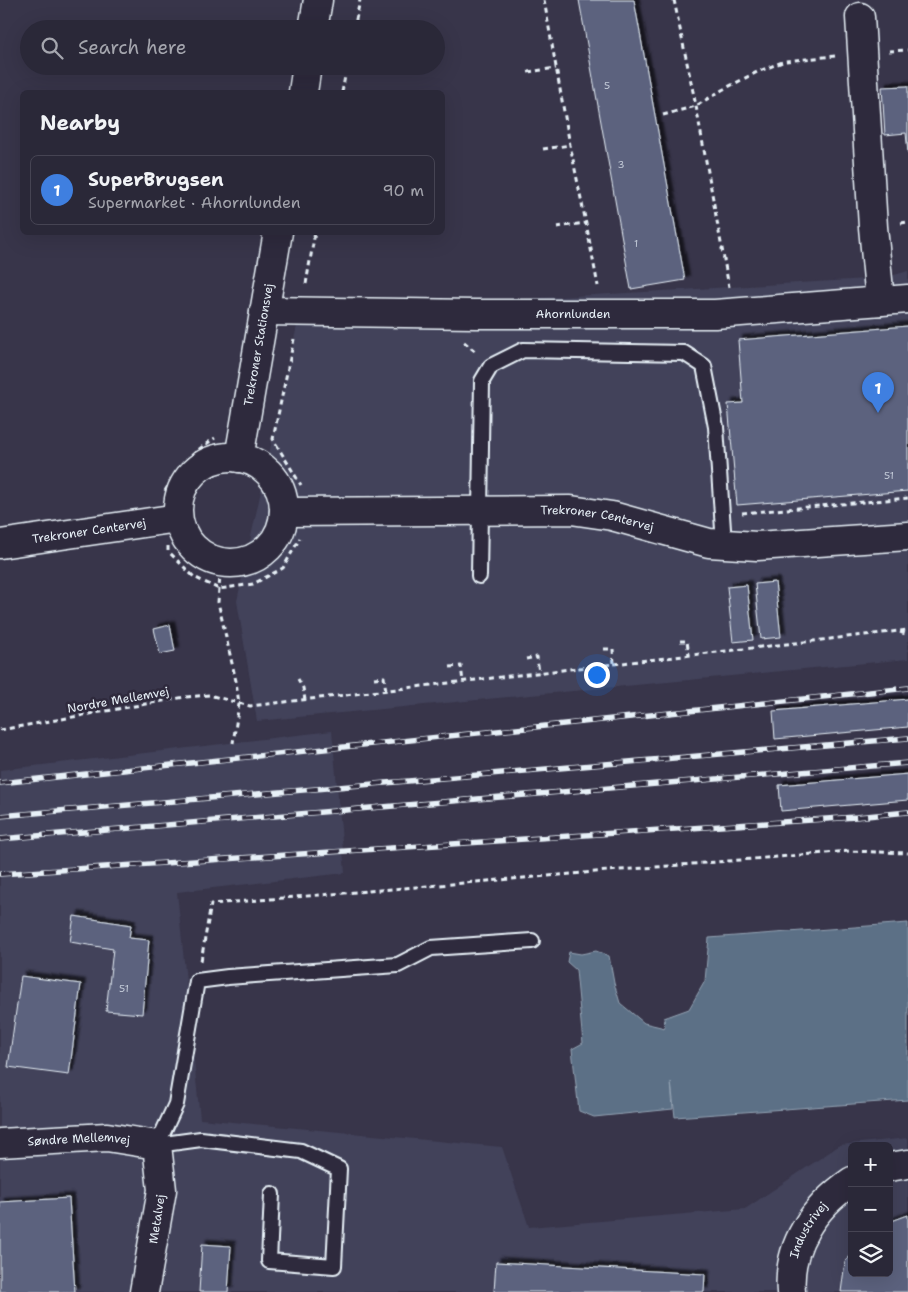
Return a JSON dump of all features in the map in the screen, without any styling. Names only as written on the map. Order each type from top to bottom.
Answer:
[{"type":"street","points":[[315,20],[318,0]]},
{"type":"street","points":[[860,17],[873,226],[880,301]]},
{"type":"street","points":[[303,90],[306,75]]},
{"type":"street","name":"Trekroner Stationsvej","points":[[239,458],[277,235]]},
{"type":"street","name":"Ahornlunden","points":[[264,311],[715,314],[908,299]]},
{"type":"street","points":[[223,458],[239,458],[262,467],[279,487],[284,512],[280,530],[271,545],[256,557],[239,563],[220,562],[201,554],[186,538],[178,518],[179,501],[184,486],[193,473],[207,463],[223,458]]},
{"type":"street","name":"Trekroner Centervej","points":[[284,512],[571,510],[612,516],[709,543],[757,546],[908,536]]},
{"type":"street","name":"Trekroner Centervej","points":[[0,544],[178,518]]},
{"type":"street","name":"Søndre Mellemvej","points":[[0,1143],[107,1136],[157,1145]]},
{"type":"street","name":"Metalvej","points":[[144,1292],[162,1190],[157,1145]]},
{"type":"street","points":[[893,1166],[908,1164]]},
{"type":"street","name":"Industrivej","points":[[791,1292],[790,1278],[799,1239],[822,1205],[848,1184]]},
{"type":"lane","points":[[479,576],[482,381],[491,366],[523,350],[684,353],[704,366],[716,427],[724,544]]},
{"type":"lane","points":[[157,1145],[176,1104],[197,981],[228,977],[398,965],[431,948],[532,941]]},
{"type":"lane","points":[[157,1145],[201,1139],[301,1151],[339,1169],[334,1266],[269,1261],[272,1194]]},
{"type":"path","points":[[356,20],[360,0]]},
{"type":"path","points":[[544,0],[603,314]]},
{"type":"path","points":[[674,0],[696,106],[734,312]]},
{"type":"path","points":[[663,115],[696,106],[757,72],[785,61],[862,53]]},
{"type":"path","points":[[528,72],[556,68]]},
{"type":"path","points":[[342,90],[345,75]]},
{"type":"path","points":[[544,149],[570,145]]},
{"type":"path","points":[[557,227],[586,223]]},
{"type":"path","points":[[220,562],[218,602],[236,681],[239,704],[232,743]]},
{"type":"path","name":"Nordre Mellemvej","points":[[0,730],[185,696],[209,695],[250,706],[908,630]]},
{"type":"path","points":[[900,632],[908,635]]},
{"type":"path","points":[[680,641],[687,641],[689,656]]},
{"type":"path","points":[[604,650],[613,648],[614,664]]},
{"type":"path","points":[[526,659],[537,657],[539,673]]},
{"type":"path","points":[[450,667],[461,666],[463,682]]},
{"type":"path","points":[[374,678],[384,677],[386,691]]},
{"type":"path","points":[[298,678],[304,688],[305,700]]},
{"type":"path","points":[[197,981],[211,904],[849,852],[908,853]]},
{"type":"shaded area","points":[[908,271],[908,659],[257,721],[237,601],[300,312],[884,278]]},
{"type":"shaded area","points":[[332,731],[345,873],[177,892],[200,1119],[502,1147],[529,1227],[745,1209],[840,1145],[848,1144],[848,1277],[893,1277],[893,1142],[869,1142],[908,1138],[908,1292],[0,1292],[0,770]]},
{"type":"shaded area","points":[[908,923],[908,1100],[675,1117],[671,1082],[673,1109],[594,1117],[579,1111],[572,1049],[583,1043],[576,970],[567,962],[569,952],[581,954],[596,951],[609,956],[620,1003],[644,1023],[665,1028],[664,1018],[689,1009],[705,981],[709,938]]},
{"type":"building","points":[[579,0],[634,0],[685,280],[631,289]]},
{"type":"building","points":[[908,86],[908,153],[906,133],[885,135],[882,87]]},
{"type":"building","points":[[908,326],[908,491],[737,505],[728,404],[743,403],[738,340]]},
{"type":"building","points":[[775,582],[781,637],[761,639],[755,584]]},
{"type":"building","points":[[747,585],[753,640],[733,642],[727,587]]},
{"type":"building","points":[[170,625],[175,651],[160,654],[154,629]]},
{"type":"building","points":[[908,699],[908,727],[775,739],[773,711]]},
{"type":"building","points":[[908,774],[908,800],[781,811],[779,785]]},
{"type":"building","points":[[74,916],[131,925],[129,938],[149,940],[142,1014],[106,1011],[113,949],[70,942]]},
{"type":"building","points":[[21,976],[81,984],[69,1075],[8,1067]]},
{"type":"building","points":[[69,1198],[75,1292],[0,1292],[0,1202]]},
{"type":"building","points":[[908,1215],[908,1292],[841,1292],[845,1262],[848,1259],[848,1277],[893,1277],[893,1221]]},
{"type":"building","points":[[202,1244],[231,1246],[228,1292],[199,1292]]},
{"type":"building","points":[[496,1262],[705,1274],[704,1292],[494,1292]]},
{"type":"railway","points":[[0,783],[908,688]]},
{"type":"railway","points":[[0,816],[908,738]]},
{"type":"railway","points":[[0,839],[908,763]]},
{"type":"railway","points":[[0,874],[908,812]]},
{"type":"place","name":"SuperBrugsen","points":[[878,413]]}]
